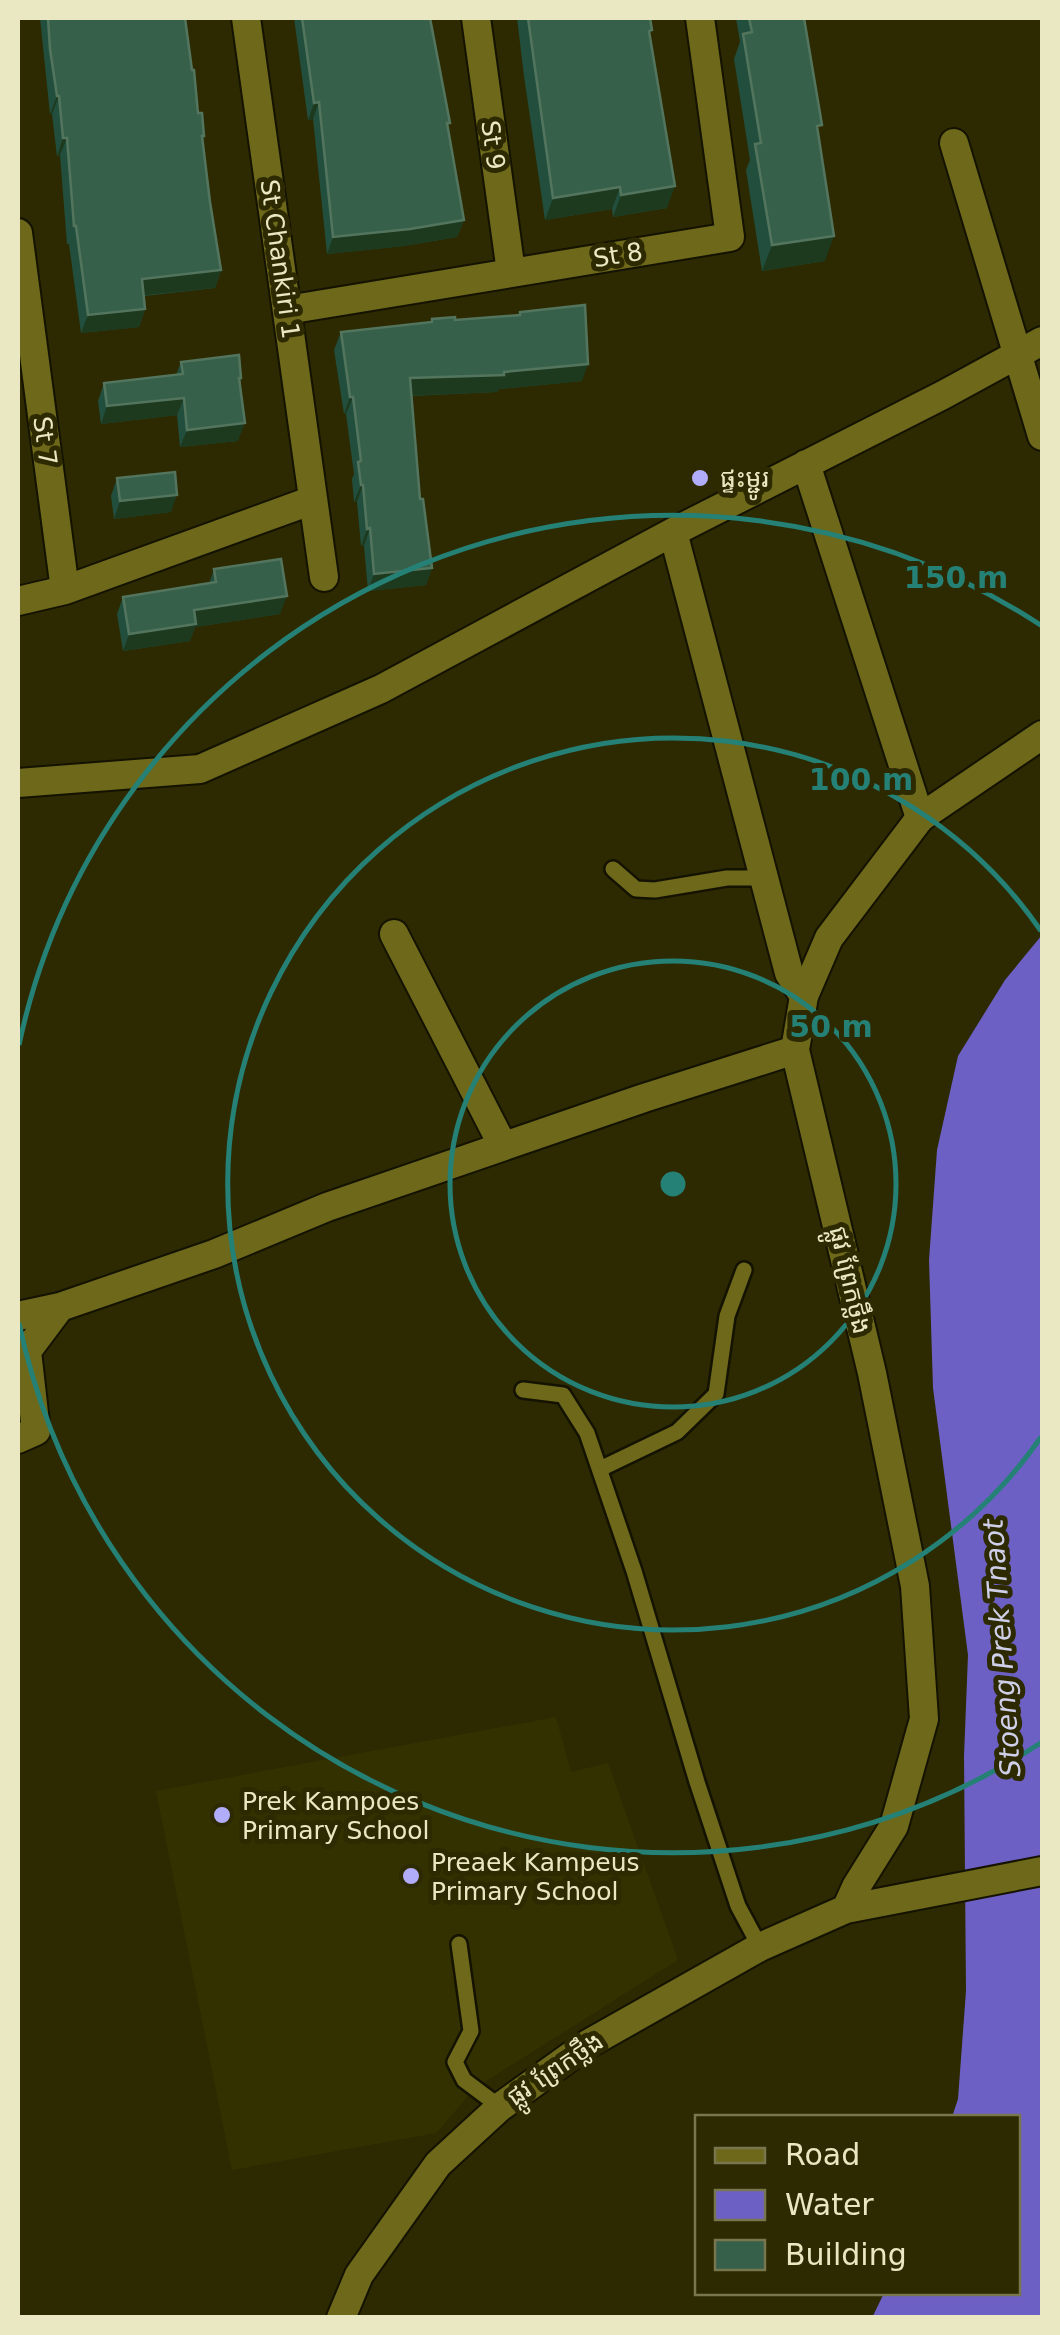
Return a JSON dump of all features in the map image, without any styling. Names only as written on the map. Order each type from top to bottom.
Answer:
[{"type":"street","name":"St Chankiri 1","points":[[246,18],[324,577]]},
{"type":"street","name":"St 9","points":[[476,18],[511,272]]},
{"type":"street","name":"St 8","points":[[287,310],[730,237],[700,18]]},
{"type":"street","points":[[954,143],[1042,436]]},
{"type":"street","name":"St 7","points":[[18,233],[26,365],[65,590]]},
{"type":"street","points":[[18,784],[200,769],[381,689],[1042,341]]},
{"type":"street","points":[[806,464],[920,818]]},
{"type":"street","points":[[18,601],[65,590],[313,500]]},
{"type":"street","points":[[673,532],[789,972],[804,996]]},
{"type":"street","name":"ផ្លូវ ព្រែកថ្លឹង","points":[[846,1909],[894,1826],[924,1718],[915,1586],[872,1374],[795,1050],[804,996],[829,938],[920,818],[1042,735]]},
{"type":"street","points":[[394,934],[503,1146]]},
{"type":"street","points":[[18,1316],[60,1306],[214,1254],[328,1207],[795,1050]]},
{"type":"street","points":[[18,1439],[36,1431],[27,1351],[60,1306]]},
{"type":"street","name":"ផ្លូវ ព្រែកថ្លឹង","points":[[342,2318],[359,2275],[438,2164],[500,2106],[588,2044],[760,1947],[846,1909],[1042,1871]]},
{"type":"lane","points":[[613,870],[636,889],[654,890],[727,878],[764,878]]},
{"type":"lane","points":[[600,1469],[676,1432],[716,1394],[728,1316],[744,1270]]},
{"type":"lane","points":[[523,1390],[563,1395],[587,1432],[726,1871],[738,1906],[760,1947]]},
{"type":"lane","points":[[460,1944],[471,2032],[455,2062],[464,2080],[500,2106]]},
{"type":"shaded area","name":"Preaek Kampeus Primary School","points":[[556,1717],[571,1772],[608,1763],[678,1960],[475,2088],[436,2133],[232,2170],[156,1791]]},
{"type":"water","name":"Stoeng Prek Tnaot","points":[[1042,935],[1042,2317],[872,2318],[883,2295],[1020,2295],[1020,2115],[953,2115],[958,2099],[966,1991],[964,1756],[968,1655],[933,1388],[929,1260],[937,1150],[958,1056],[1005,980]]},
{"type":"building","points":[[48,18],[185,18],[198,113],[202,113],[221,270],[142,279],[145,309],[88,315]]},
{"type":"building","points":[[302,18],[430,18],[464,220],[333,237],[319,102],[314,103]]},
{"type":"building","points":[[528,18],[650,18],[675,186],[621,195],[620,187],[553,198]]},
{"type":"building","points":[[749,18],[804,18],[822,125],[817,126],[834,236],[772,245],[755,144],[761,143],[743,34],[752,32]]},
{"type":"building","points":[[585,305],[588,364],[504,375],[410,378],[420,499],[432,568],[374,574],[353,397],[341,332]]},
{"type":"building","points":[[239,355],[245,423],[187,430],[184,398],[107,406],[104,383],[183,374],[181,362]]},
{"type":"building","points":[[175,472],[177,495],[120,501],[117,478]]},
{"type":"building","points":[[281,559],[287,596],[194,610],[196,624],[129,634],[123,597],[216,582],[214,569]]},
{"type":"place","name":"ផ្ទះម្ជូរ","points":[[700,478]]},
{"type":"place","name":"Prek Kampoes Primary School","points":[[222,1815]]},
{"type":"place","name":"Preaek Kampeus Primary School","points":[[411,1876]]}]
